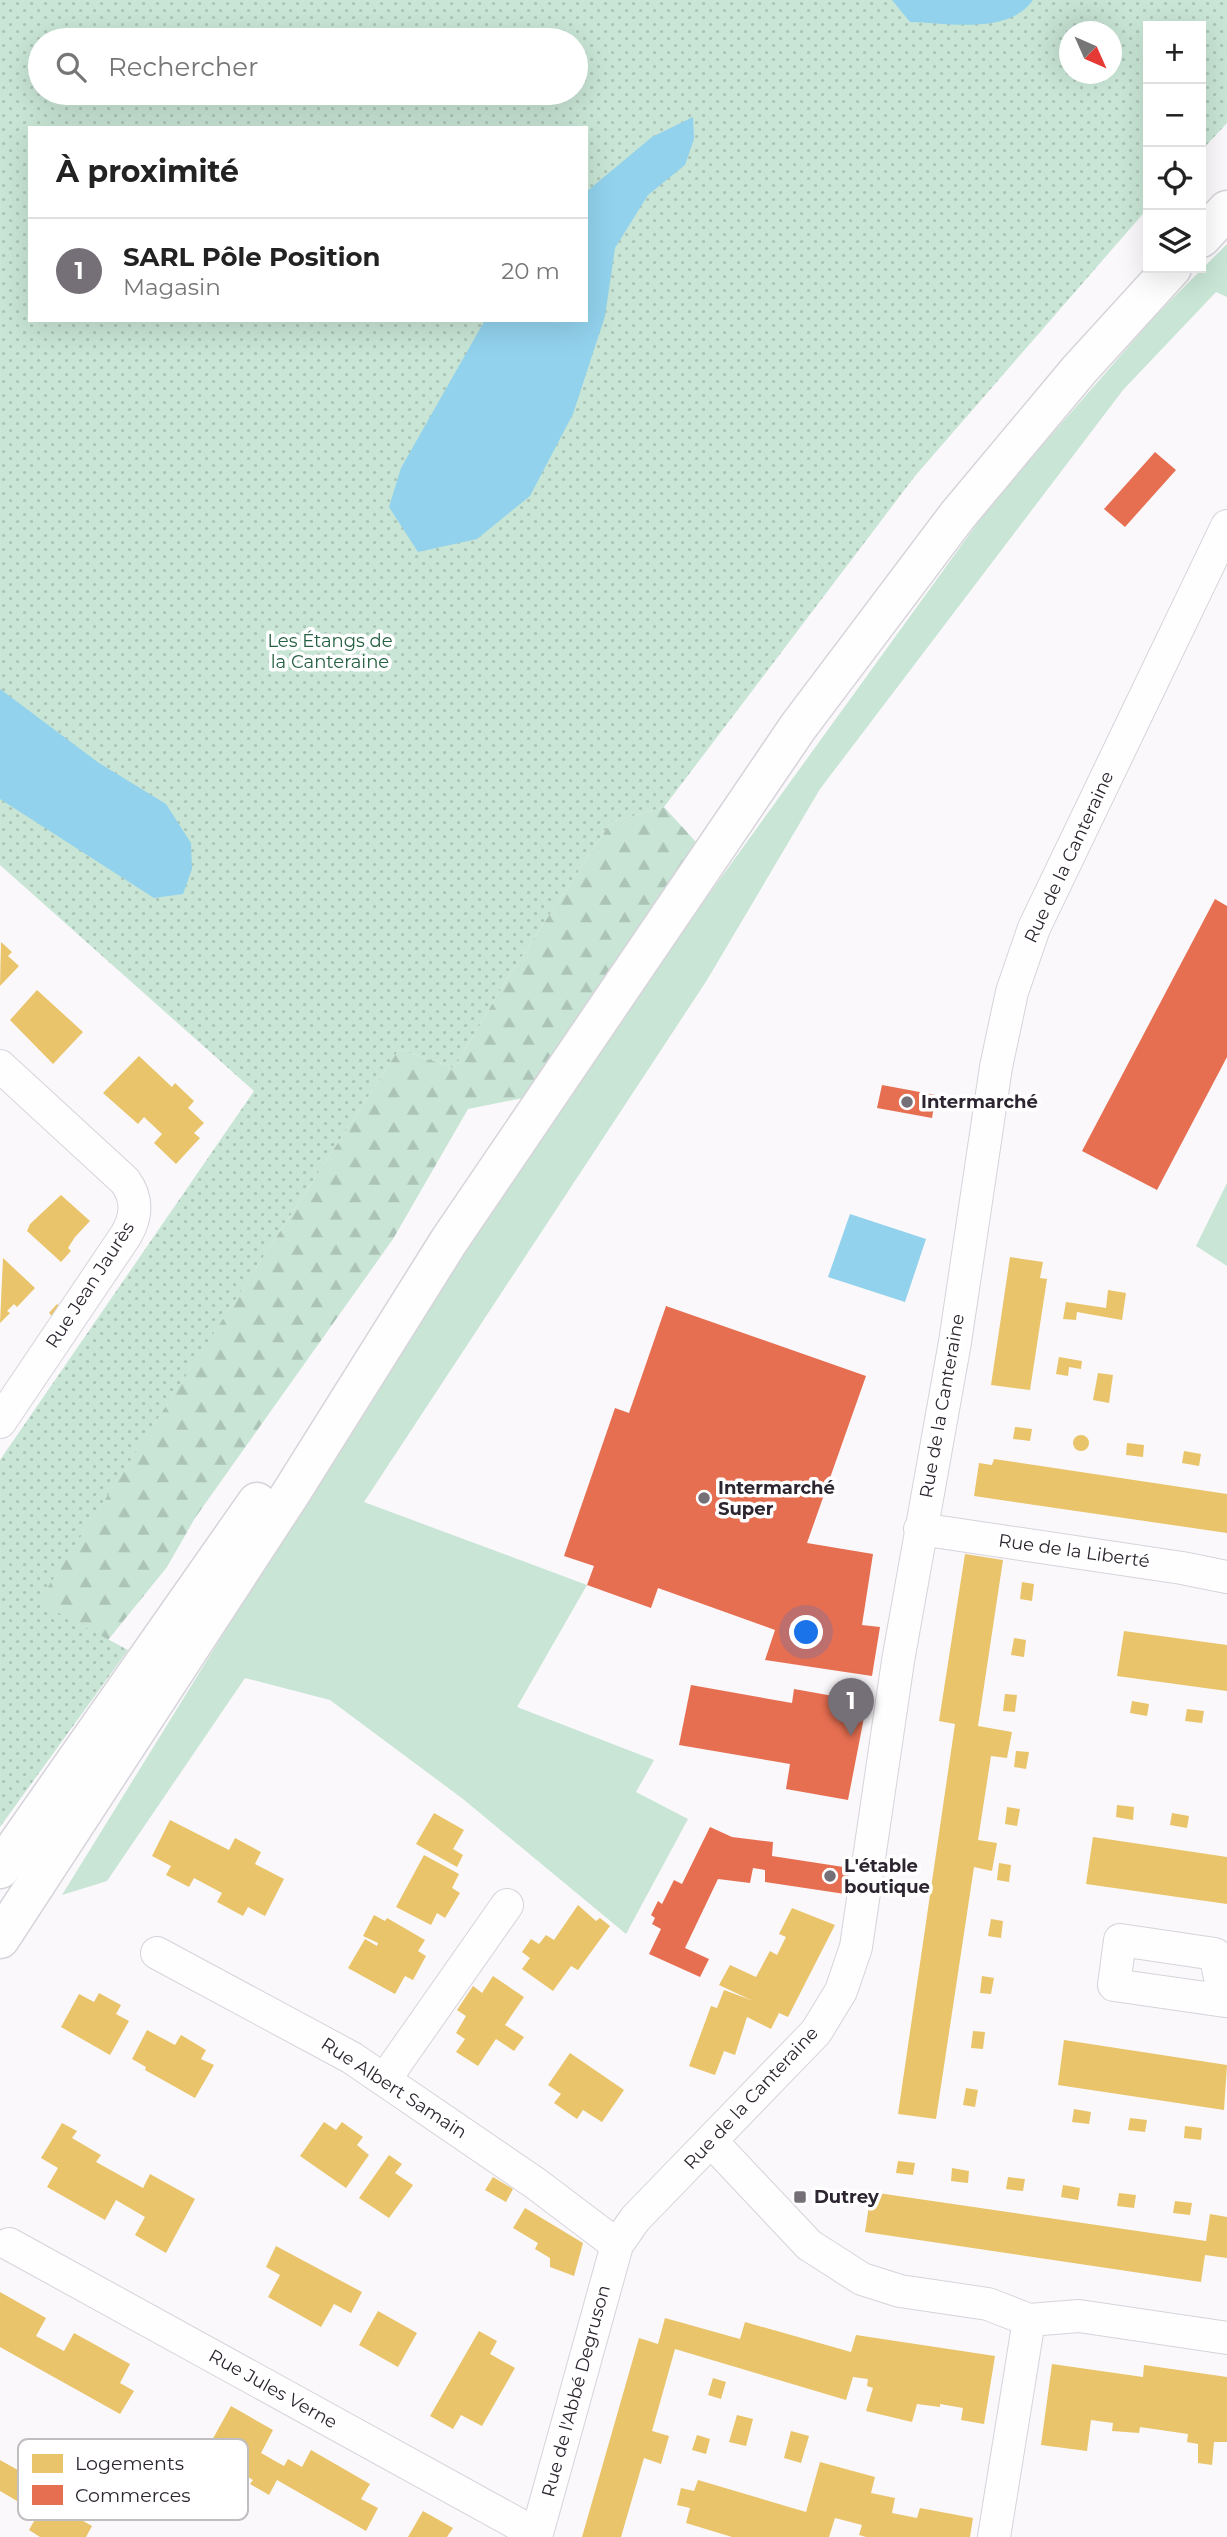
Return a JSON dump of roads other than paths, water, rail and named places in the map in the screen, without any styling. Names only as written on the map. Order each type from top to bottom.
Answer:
[{"type":"main road","points":[[1206,233],[1227,210]]},
{"type":"main road","points":[[0,1939],[284,1505],[449,1241],[755,788],[857,647],[1019,442],[1168,273]]},
{"type":"main road","points":[[0,1869],[209,1568],[449,1241]]},
{"type":"street","name":"Rue de la Canteraine","points":[[617,2245],[635,2219],[816,2032],[833,2008],[849,1972],[863,1911],[898,1661],[955,1342],[996,1067],[1020,961],[1227,526]]},
{"type":"street","name":"Rue Jean Jaurès","points":[[0,1066],[125,1181],[133,1195],[135,1212],[126,1235],[0,1422]]},
{"type":"street","name":"Rue de la Liberté","points":[[920,1529],[1182,1567],[1227,1577]]},
{"type":"street","points":[[385,2079],[507,1905]]},
{"type":"street","name":"Rue Albert Samain","points":[[157,1953],[298,2027],[385,2079],[566,2204],[617,2245]]},
{"type":"street","points":[[712,2142],[809,2245],[849,2273],[900,2291],[988,2304],[1029,2320],[1079,2316],[1227,2338]]},
{"type":"street","name":"Rue Jules Verne","points":[[9,2244],[536,2536]]},
{"type":"street","name":"Rue de l'Abbé Degruson","points":[[536,2536],[617,2245]]},
{"type":"street","points":[[994,2537],[1029,2320]]},
{"type":"water","points":[[892,0],[1033,0],[1022,11],[1009,18],[993,23],[959,25],[910,22]]},
{"type":"water","points":[[693,117],[694,139],[685,165],[648,195],[615,248],[605,316],[573,414],[530,496],[477,539],[418,552],[389,507],[401,468],[484,322],[588,322],[588,190],[652,137]]},
{"type":"water","points":[[0,689],[99,763],[166,804],[191,843],[192,869],[183,894],[154,898],[0,799]]},
{"type":"water","points":[[850,1214],[926,1239],[905,1302],[828,1277]]},
{"type":"place","name":"Intermarché","points":[[907,1102]]},
{"type":"place","name":"Intermarché Super","points":[[704,1498]]},
{"type":"place","name":"SARL Pôle Position","points":[[851,1736]]},
{"type":"place","name":"L'étable boutique","points":[[830,1876]]},
{"type":"place","name":"Dutrey","points":[[800,2197]]},
{"type":"park label","name":"Les Étangs de la Canteraine","points":[[330,651]]}]
